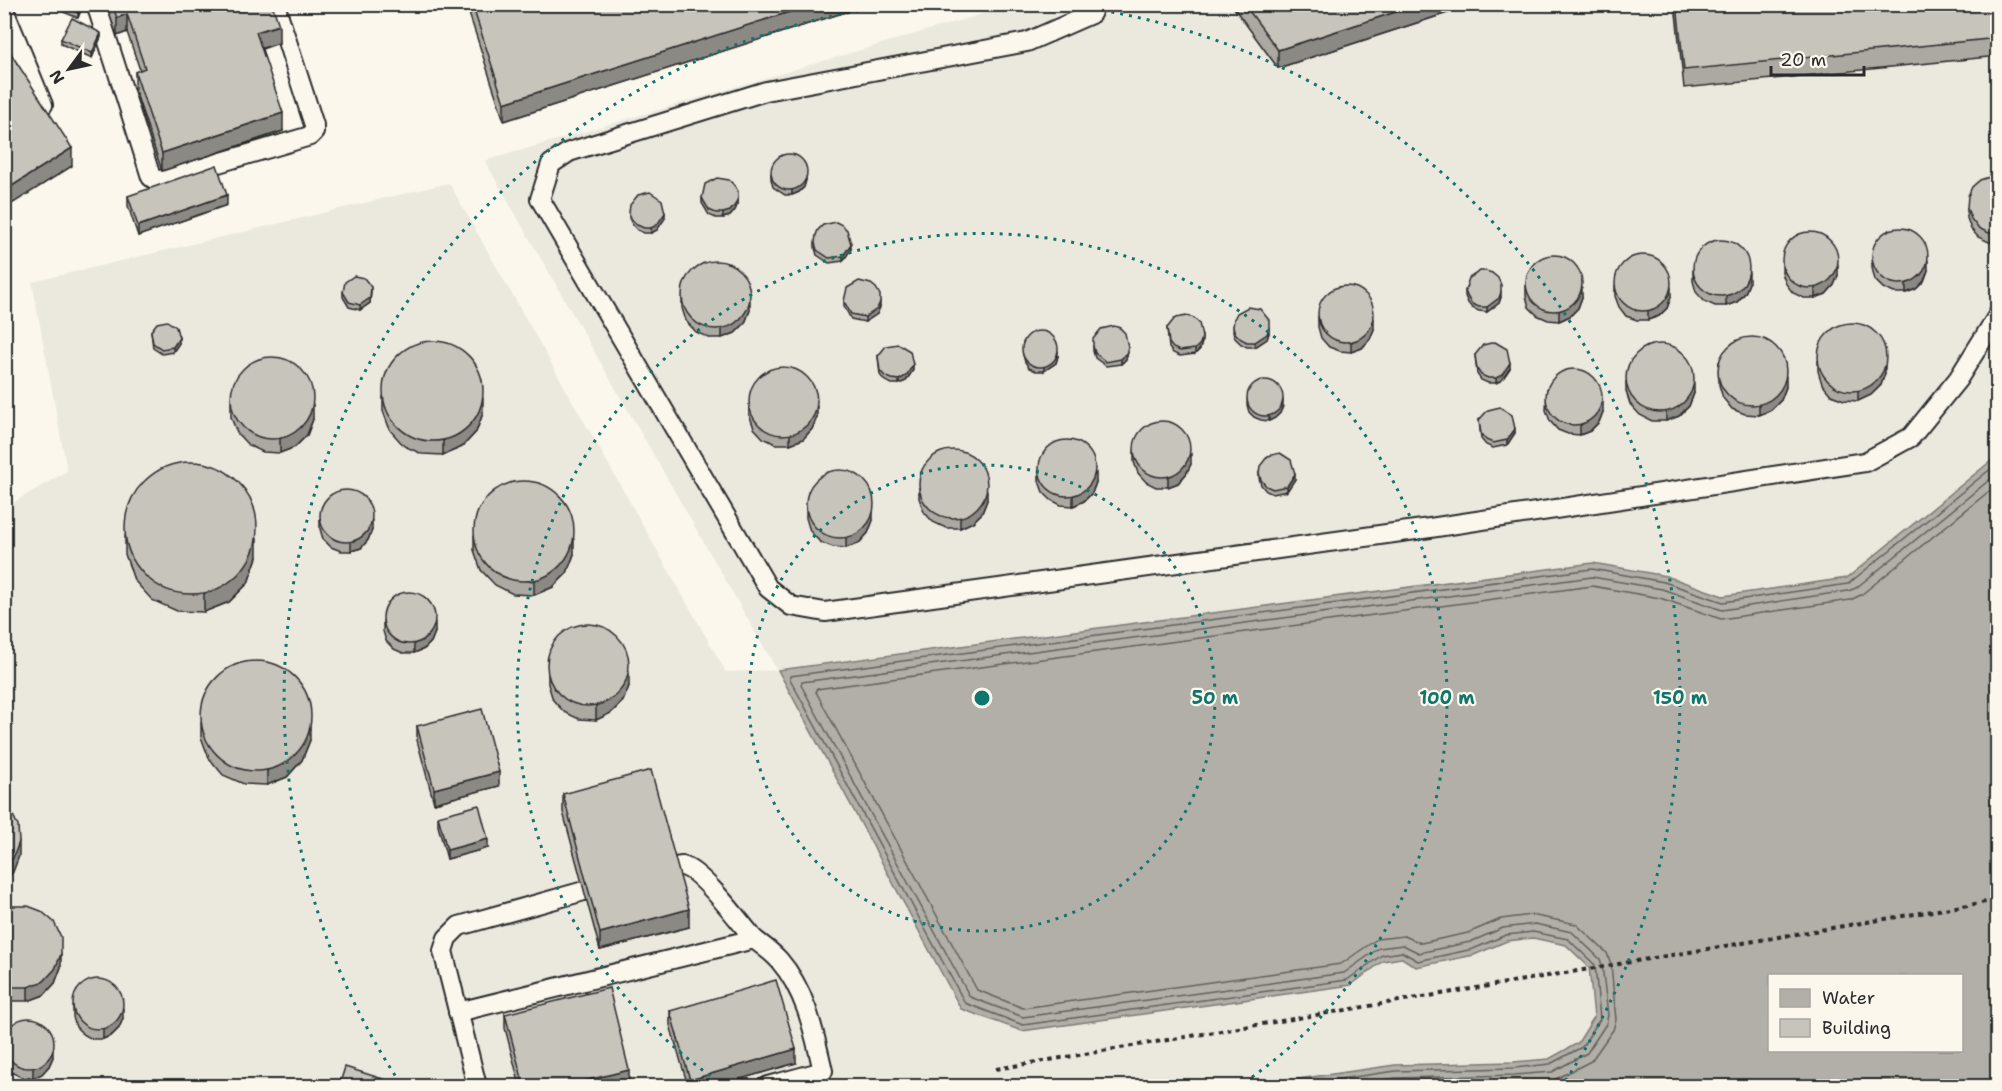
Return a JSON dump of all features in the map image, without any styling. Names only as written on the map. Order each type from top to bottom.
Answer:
[{"type":"lane","points":[[96,4],[151,177],[158,181],[310,136],[314,132],[314,125],[275,4]]},
{"type":"lane","points":[[1095,4],[1091,14],[1027,42],[766,91],[569,152],[551,164],[540,200],[768,588],[791,606],[825,612],[1430,528],[1865,462],[1911,436],[1958,380],[1998,315]]},
{"type":"lane","points":[[4,10],[43,105]]},
{"type":"lane","points":[[672,868],[681,866],[693,872],[721,899],[754,939],[778,959],[796,984],[811,1020],[823,1071],[768,1086]]},
{"type":"lane","points":[[477,1086],[443,951],[447,938],[459,926],[584,891]]},
{"type":"lane","points":[[458,1012],[754,939]]},
{"type":"path","points":[[996,1069],[1998,900]]},
{"type":"shaded area","points":[[1013,5],[1997,5],[1997,455],[1847,578],[1723,596],[1666,576],[1593,563],[778,671],[1351,985],[1383,961],[1474,955],[1506,941],[1533,938],[1567,945],[1589,967],[1594,1017],[1578,1043],[1549,1059],[1395,1065],[1250,1086],[5,1086],[4,508],[67,471],[32,282],[449,183],[726,672],[777,670],[485,161]]},
{"type":"water","points":[[1997,456],[1997,1086],[1250,1086],[1395,1065],[1549,1059],[1578,1043],[1594,1017],[1589,967],[1566,945],[1533,938],[1507,941],[1474,955],[1416,967],[1402,958],[1383,961],[1351,985],[1022,1031],[961,1009],[778,670],[1593,563],[1666,576],[1723,596],[1847,578]]},
{"type":"building","points":[[57,4],[81,4],[78,13]]},
{"type":"building","points":[[112,4],[272,4],[279,25],[256,32],[283,113],[162,153],[135,72],[145,68],[127,14],[117,18]]},
{"type":"building","points":[[472,4],[814,4],[504,103]]},
{"type":"building","points":[[1244,4],[1420,4],[1278,50]]},
{"type":"building","points":[[1677,4],[1998,4],[1998,38],[1684,70]]},
{"type":"building","points":[[72,18],[101,33],[92,53],[61,39]]},
{"type":"building","points":[[4,43],[72,148],[4,191]]},
{"type":"building","points":[[789,154],[801,160],[807,172],[801,184],[789,190],[777,184],[771,172],[777,160]]},
{"type":"building","points":[[217,165],[227,195],[138,226],[128,196]]},
{"type":"building","points":[[1998,176],[1998,233],[1989,233],[1978,228],[1971,219],[1967,208],[1968,196],[1972,187],[1980,180]]},
{"type":"building","points":[[717,178],[729,180],[738,191],[735,205],[730,211],[723,213],[709,210],[702,198],[705,184]]},
{"type":"building","points":[[650,192],[662,200],[665,213],[657,225],[644,228],[632,220],[629,213],[630,205],[638,195]]},
{"type":"building","points":[[836,222],[847,230],[851,244],[843,256],[829,258],[817,250],[816,235],[823,225]]},
{"type":"building","points":[[1895,228],[1905,228],[1920,236],[1926,245],[1928,256],[1926,267],[1920,276],[1905,284],[1895,284],[1884,279],[1877,272],[1872,261],[1872,251],[1877,240],[1884,233]]},
{"type":"building","points":[[1805,232],[1815,232],[1830,240],[1836,249],[1838,260],[1836,271],[1830,280],[1815,288],[1805,288],[1794,283],[1787,276],[1782,265],[1782,255],[1787,244],[1794,237]]},
{"type":"building","points":[[1716,240],[1726,240],[1741,248],[1747,257],[1749,268],[1747,279],[1741,288],[1726,296],[1716,296],[1705,291],[1698,284],[1693,273],[1693,263],[1698,252],[1705,245]]},
{"type":"building","points":[[1549,255],[1559,255],[1574,263],[1580,272],[1582,283],[1580,294],[1574,303],[1559,311],[1549,311],[1538,306],[1531,299],[1526,288],[1526,278],[1531,267],[1538,260]]},
{"type":"building","points":[[1638,255],[1648,255],[1663,263],[1669,272],[1671,283],[1669,294],[1663,303],[1648,311],[1638,311],[1627,306],[1620,299],[1615,288],[1615,278],[1620,267],[1627,260]]},
{"type":"building","points":[[716,261],[729,264],[740,271],[747,282],[750,295],[747,308],[740,319],[729,326],[716,329],[703,326],[692,319],[685,308],[682,295],[685,282],[692,271],[703,264]]},
{"type":"building","points":[[1480,271],[1492,273],[1501,285],[1499,298],[1487,307],[1472,304],[1465,291],[1469,278]]},
{"type":"building","points":[[354,276],[364,278],[371,287],[370,298],[360,305],[349,302],[343,292],[345,282]]},
{"type":"building","points":[[859,281],[871,284],[880,295],[877,309],[865,317],[851,314],[844,301],[847,288]]},
{"type":"building","points":[[1341,286],[1351,286],[1366,294],[1372,303],[1374,314],[1372,325],[1366,334],[1351,342],[1341,342],[1330,337],[1323,330],[1318,319],[1318,309],[1323,298],[1330,291]]},
{"type":"building","points":[[1248,307],[1260,309],[1269,320],[1267,334],[1255,342],[1241,339],[1233,327],[1237,313]]},
{"type":"building","points":[[1187,316],[1199,323],[1202,337],[1195,349],[1180,351],[1169,343],[1167,328],[1175,318]]},
{"type":"building","points":[[167,321],[176,327],[179,338],[173,347],[162,349],[153,343],[151,331],[157,323]]},
{"type":"building","points":[[1852,323],[1865,326],[1876,333],[1883,344],[1886,357],[1883,370],[1876,381],[1865,388],[1852,391],[1839,388],[1828,381],[1821,370],[1818,357],[1821,344],[1828,333],[1839,326]]},
{"type":"building","points":[[1114,326],[1125,333],[1128,347],[1121,359],[1106,362],[1095,353],[1093,339],[1101,329]]},
{"type":"building","points":[[1040,331],[1053,336],[1058,349],[1053,362],[1040,367],[1027,362],[1022,349],[1027,336]]},
{"type":"building","points":[[1752,337],[1765,340],[1776,347],[1783,358],[1786,371],[1783,384],[1776,395],[1765,402],[1752,405],[1739,402],[1728,395],[1721,384],[1718,371],[1721,358],[1728,347],[1739,340]]},
{"type":"building","points":[[433,341],[452,345],[468,356],[479,372],[483,391],[479,410],[468,426],[452,437],[433,441],[414,437],[398,426],[387,410],[383,391],[387,372],[398,356],[414,345]]},
{"type":"building","points":[[1495,342],[1507,349],[1510,363],[1502,375],[1488,378],[1481,375],[1477,369],[1475,355],[1483,345]]},
{"type":"building","points":[[898,344],[910,351],[913,365],[906,376],[899,380],[885,376],[880,371],[878,356],[886,346]]},
{"type":"building","points":[[1660,344],[1673,347],[1684,354],[1691,365],[1694,378],[1691,391],[1684,402],[1673,409],[1660,412],[1647,409],[1636,402],[1629,391],[1626,378],[1629,365],[1636,354],[1647,347]]},
{"type":"building","points":[[272,357],[288,360],[301,369],[310,382],[313,398],[310,414],[301,427],[288,436],[272,439],[256,436],[243,427],[234,414],[231,398],[234,382],[243,369],[256,360]]},
{"type":"building","points":[[783,367],[796,370],[807,377],[814,388],[817,401],[814,414],[807,425],[796,432],[783,435],[770,432],[759,425],[752,414],[749,401],[752,388],[759,377],[770,370]]},
{"type":"building","points":[[1569,369],[1579,369],[1594,377],[1600,386],[1602,397],[1600,408],[1594,417],[1579,425],[1569,425],[1558,420],[1551,413],[1546,402],[1546,392],[1551,381],[1558,374]]},
{"type":"building","points":[[1265,380],[1278,385],[1283,398],[1278,411],[1265,416],[1252,411],[1247,398],[1252,385]]},
{"type":"building","points":[[1500,407],[1512,415],[1515,429],[1507,440],[1493,443],[1481,434],[1479,420],[1488,410]]},
{"type":"building","points":[[1156,421],[1168,421],[1182,429],[1190,443],[1188,460],[1182,469],[1168,477],[1156,477],[1139,465],[1134,455],[1134,443],[1146,426]]},
{"type":"building","points":[[1062,440],[1072,440],[1087,448],[1093,457],[1095,468],[1093,479],[1087,488],[1072,496],[1062,496],[1051,491],[1044,484],[1039,473],[1039,463],[1044,452],[1051,445]]},
{"type":"building","points":[[953,450],[966,453],[977,460],[984,471],[987,484],[984,497],[977,508],[966,515],[953,518],[940,515],[929,508],[922,497],[919,484],[922,471],[929,460],[940,453]]},
{"type":"building","points":[[1280,453],[1291,460],[1295,474],[1287,486],[1273,489],[1261,480],[1260,466],[1268,456]]},
{"type":"building","points":[[191,462],[216,467],[238,481],[252,503],[257,528],[252,553],[238,575],[216,589],[191,594],[166,589],[144,575],[130,553],[125,528],[130,503],[144,481],[166,467]]},
{"type":"building","points":[[840,470],[853,473],[864,480],[871,491],[874,504],[871,517],[864,528],[853,535],[840,538],[827,535],[816,528],[809,517],[806,504],[809,491],[816,480],[827,473]]},
{"type":"building","points":[[524,481],[543,485],[559,496],[570,512],[574,531],[570,550],[559,566],[543,577],[524,581],[505,577],[489,566],[478,550],[474,531],[478,512],[489,496],[505,485]]},
{"type":"building","points":[[346,490],[360,494],[368,502],[372,516],[368,530],[360,538],[346,542],[332,538],[324,530],[320,516],[324,502],[332,494]]},
{"type":"building","points":[[409,592],[423,596],[431,604],[435,618],[431,632],[423,640],[409,644],[395,640],[387,632],[383,618],[387,604],[395,596]]},
{"type":"building","points":[[588,624],[604,627],[617,636],[626,649],[629,665],[626,681],[617,694],[604,703],[588,706],[572,703],[559,694],[550,681],[547,665],[550,649],[559,636],[572,627]]},
{"type":"building","points":[[256,661],[277,666],[295,677],[306,695],[311,716],[306,737],[295,755],[277,766],[256,771],[235,766],[217,755],[206,737],[201,716],[206,695],[217,677],[235,666]]},
{"type":"building","points":[[482,709],[499,772],[434,789],[417,726]]},
{"type":"building","points":[[651,770],[689,909],[600,933],[563,794]]},
{"type":"building","points":[[4,805],[11,811],[18,826],[19,842],[13,858],[4,866]]},
{"type":"building","points":[[479,805],[488,839],[447,850],[438,816]]},
{"type":"building","points":[[13,906],[28,906],[41,911],[54,922],[61,937],[61,954],[55,969],[44,981],[28,987],[12,987],[4,984],[4,909]]},
{"type":"building","points":[[98,979],[116,986],[123,1004],[116,1022],[98,1029],[80,1022],[73,1004],[80,986]]},
{"type":"building","points":[[776,980],[796,1049],[690,1080],[670,1011]]},
{"type":"building","points":[[609,988],[629,1070],[563,1086],[524,1086],[505,1014]]},
{"type":"building","points":[[29,1018],[47,1025],[54,1043],[47,1061],[29,1068],[11,1061],[4,1043],[11,1025]]},
{"type":"building","points":[[345,1067],[405,1086],[339,1086]]}]
